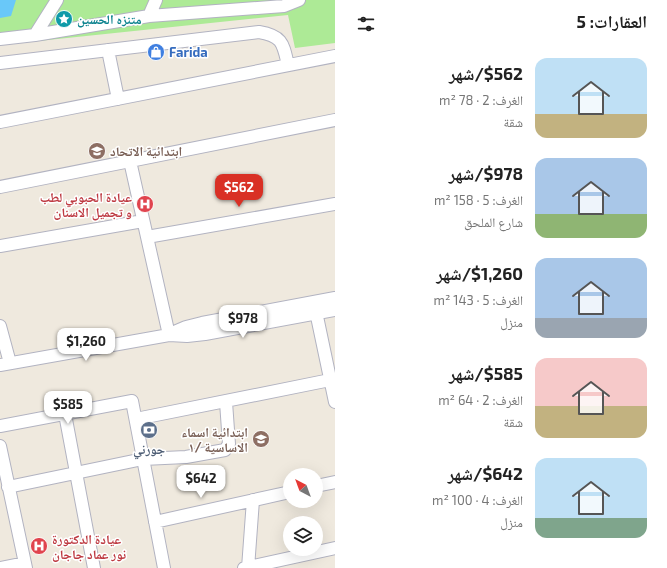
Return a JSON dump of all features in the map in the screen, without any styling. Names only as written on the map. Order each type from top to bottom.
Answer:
[{"type":"street","points":[[35,35],[57,0]]},
{"type":"street","points":[[149,16],[156,0]]},
{"type":"street","points":[[0,39],[35,35],[149,16],[284,6],[299,0]]},
{"type":"street","points":[[0,63],[259,32],[275,36],[282,43],[288,65]]},
{"type":"street","points":[[108,50],[118,99]]},
{"type":"street","points":[[0,122],[335,56]]},
{"type":"street","points":[[0,187],[335,120]]},
{"type":"street","points":[[130,161],[168,335]]},
{"type":"street","points":[[147,237],[335,204]]},
{"type":"street","points":[[0,246],[143,221]]},
{"type":"street","points":[[315,308],[335,298]]},
{"type":"street","points":[[315,308],[335,402]]},
{"type":"street","points":[[0,326],[5,364],[168,335],[186,327],[202,323],[315,308],[335,310]]},
{"type":"street","points":[[136,419],[330,380]]},
{"type":"street","points":[[0,426],[132,401],[164,568]]},
{"type":"street","points":[[8,487],[143,459],[186,457],[225,450],[229,444],[226,402]]},
{"type":"street","points":[[64,414],[94,568]]},
{"type":"street","points":[[0,446],[26,565],[1,568]]},
{"type":"street","points":[[323,485],[335,482]]},
{"type":"street","points":[[156,522],[283,494]]},
{"type":"street","points":[[253,500],[247,568],[335,548]]},
{"type":"green space","points":[[0,0],[335,0],[335,43],[295,48],[288,15],[0,45]]},
{"type":"water","points":[[0,0],[16,0],[11,16],[0,18]]},
{"type":"place","name":"متنزه الحسين","points":[[64,19]]},
{"type":"place","name":"Farida","points":[[156,52]]},
{"type":"place","name":"ابتدائية الاتحاد","points":[[97,151]]},
{"type":"place","name":"عيادة الحبوبي لطب و تجميل الاسنان","points":[[145,204]]},
{"type":"place","name":"جورني","points":[[149,430]]},
{"type":"place","name":"ابتدائية اسماء الاساسية /١","points":[[261,439]]},
{"type":"place","name":"عيادة الدكتورة نور عماد جاجان","points":[[39,546]]}]
